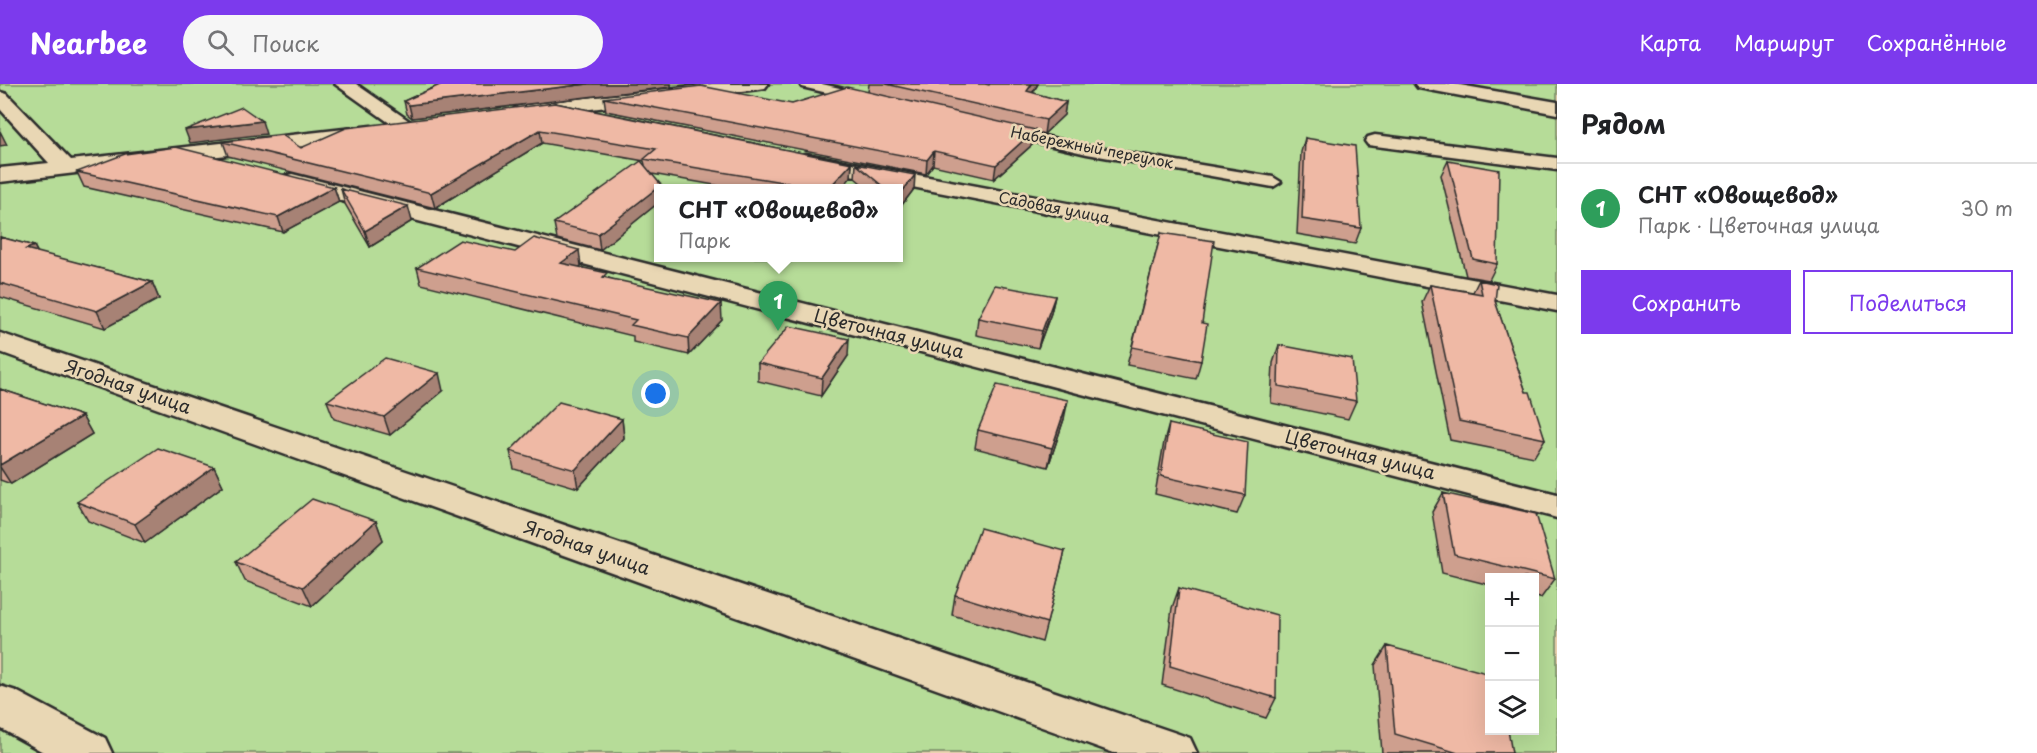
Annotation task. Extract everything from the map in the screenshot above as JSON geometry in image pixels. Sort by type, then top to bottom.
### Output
[{"type":"street","points":[[344,84],[408,127]]},
{"type":"street","points":[[508,113],[720,86],[759,84]]},
{"type":"street","points":[[1424,84],[1557,108]]},
{"type":"street","points":[[0,98],[66,168]]},
{"type":"street","points":[[552,107],[620,122]]},
{"type":"street","points":[[0,175],[430,124]]},
{"type":"street","points":[[1375,141],[1557,164]]},
{"type":"street","name":"Цветочная улица","points":[[186,153],[1557,506]]},
{"type":"street","name":"Садовая улица","points":[[779,155],[1557,303]]},
{"type":"street","name":"Ягодная улица","points":[[0,342],[1173,753]]},
{"type":"street","points":[[0,705],[88,753]]},
{"type":"lane","points":[[806,84],[885,102]]},
{"type":"lane","name":"Набережный переулок","points":[[997,129],[1088,150],[1273,182]]},
{"type":"green space","points":[[0,84],[1557,84],[1557,753],[0,753]]},
{"type":"building","points":[[442,84],[588,84],[409,105],[404,101]]},
{"type":"building","points":[[886,84],[1032,84],[1027,91],[1066,102],[1046,120]]},
{"type":"building","points":[[701,86],[792,104],[847,87],[1035,130],[996,165],[934,151],[927,160],[604,98]]},
{"type":"building","points":[[555,103],[852,163],[833,184],[794,184],[644,159],[656,149],[540,130],[431,193],[223,142],[282,135],[301,148],[346,128]]},
{"type":"building","points":[[242,107],[262,121],[185,130]]},
{"type":"building","points":[[1305,138],[1355,146],[1361,228],[1302,219]]},
{"type":"building","points":[[176,147],[334,187],[278,217],[77,172],[125,154]]},
{"type":"building","points":[[641,161],[660,184],[654,184],[654,190],[598,234],[554,223]]},
{"type":"building","points":[[1448,161],[1499,170],[1497,264],[1473,259]]},
{"type":"building","points":[[856,164],[915,175],[903,191],[903,184],[880,184]]},
{"type":"building","points":[[341,189],[408,206],[365,231]]},
{"type":"building","points":[[1161,233],[1214,241],[1202,323],[1207,324],[1201,361],[1132,347]]},
{"type":"building","points":[[0,237],[34,246],[26,249],[152,282],[97,311],[0,283]]},
{"type":"building","points":[[534,238],[579,250],[561,263],[607,273],[603,277],[721,303],[688,338],[631,325],[636,320],[417,268],[460,240],[515,252]]},
{"type":"building","points":[[1479,280],[1497,284],[1495,301],[1526,392],[1530,392],[1545,439],[1459,421],[1430,285],[1482,294]]},
{"type":"building","points":[[995,285],[1055,296],[1042,331],[978,318]]},
{"type":"building","points":[[789,326],[849,339],[822,378],[758,363]]},
{"type":"building","points":[[1279,345],[1352,359],[1356,401],[1278,386]]},
{"type":"building","points":[[385,358],[439,373],[384,417],[327,401]]},
{"type":"building","points":[[997,385],[1068,400],[1052,448],[978,430]]},
{"type":"building","points":[[0,389],[82,416],[0,465]]},
{"type":"building","points":[[559,402],[622,419],[575,470],[510,451]]},
{"type":"building","points":[[1169,424],[1248,442],[1245,495],[1161,476]]},
{"type":"building","points":[[158,448],[214,467],[135,524],[77,502]]},
{"type":"building","points":[[1443,493],[1536,514],[1555,579],[1539,575],[1539,573],[1454,554]]},
{"type":"building","points":[[312,499],[376,521],[303,587],[236,562]]},
{"type":"building","points":[[980,528],[1065,551],[1047,623],[955,595]]},
{"type":"building","points":[[1179,588],[1277,615],[1276,698],[1170,666]]},
{"type":"building","points":[[1387,646],[1485,673],[1485,735],[1509,735],[1512,753],[1458,753],[1395,734]]},
{"type":"place","name":"СНТ «Овощевод»","points":[[778,331]]}]
